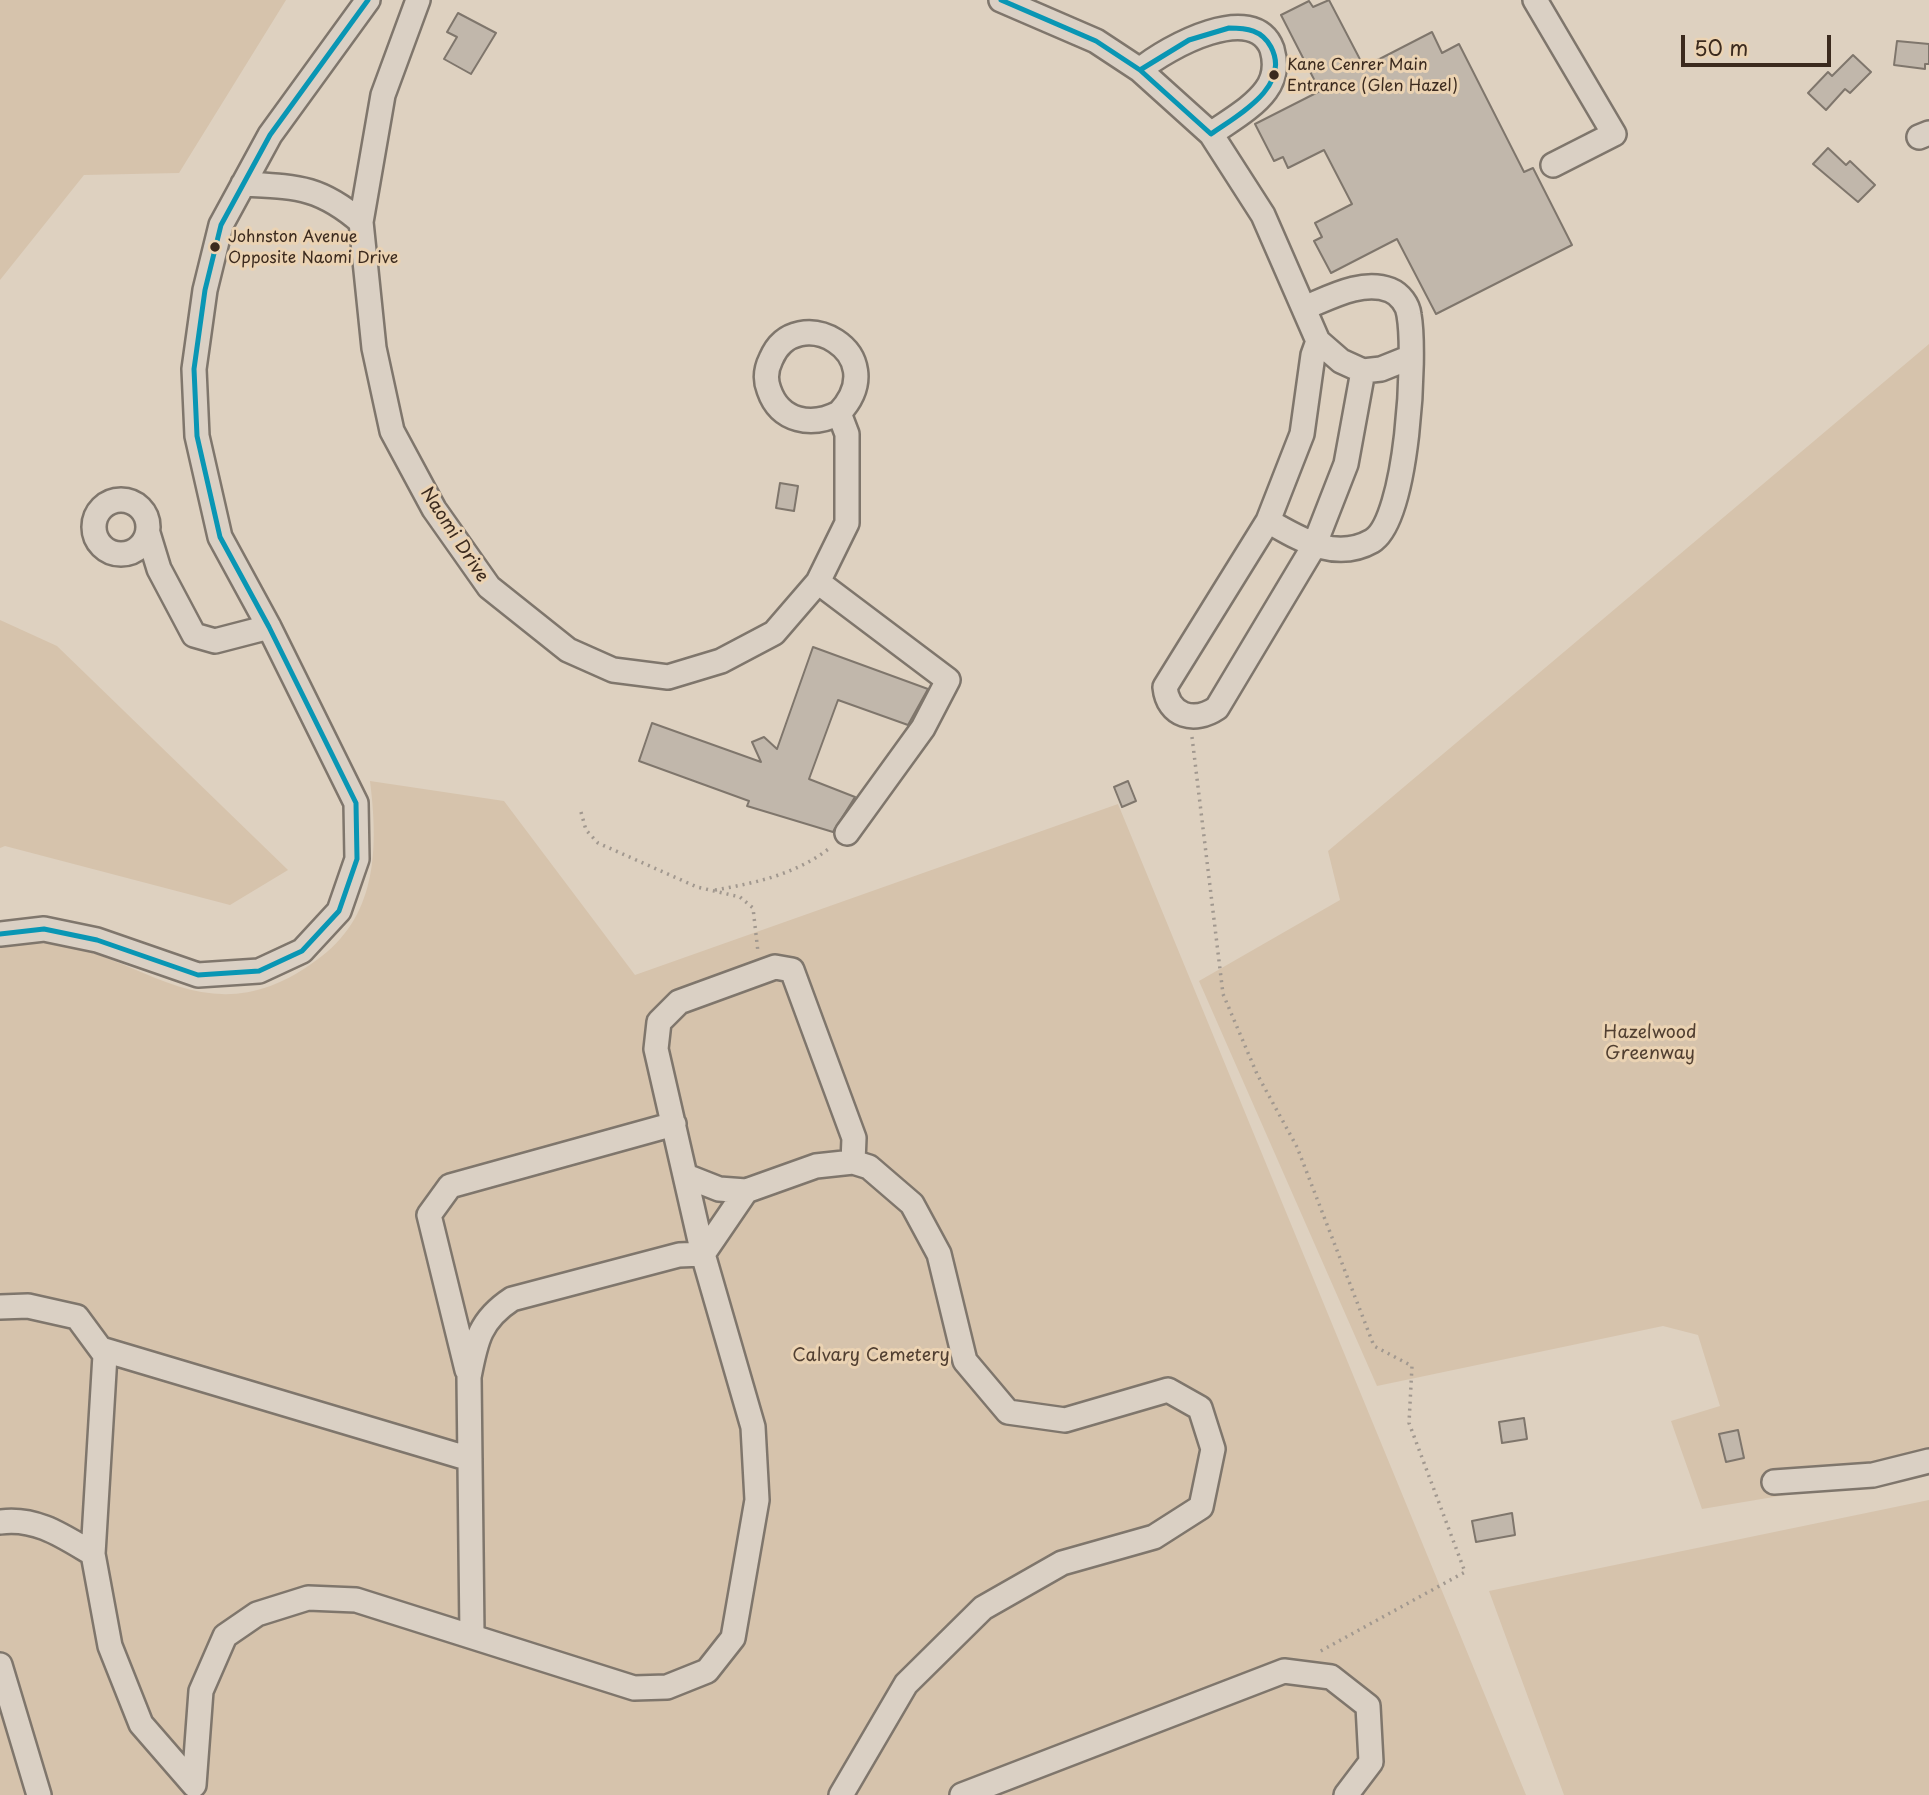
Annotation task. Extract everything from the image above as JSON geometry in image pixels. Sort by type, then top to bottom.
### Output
[{"type":"street","points":[[0,934],[44,929],[97,940],[198,975],[259,971],[302,951],[339,911],[357,859],[356,803],[269,627],[220,537],[197,436],[194,369],[205,290],[221,225],[270,135],[368,0]]},
{"type":"street","name":"Naomi Drive","points":[[418,0],[383,95],[361,222],[374,348],[392,431],[457,544],[489,587],[530,623],[568,650],[613,670],[668,677],[720,662],[774,633],[818,582],[847,523],[847,434],[839,413]]},
{"type":"street","points":[[1001,0],[1096,41],[1140,70],[1211,134],[1263,215],[1318,341],[1341,361],[1363,371],[1381,369],[1411,357]]},
{"type":"street","points":[[1535,0],[1614,134],[1552,165]]},
{"type":"street","points":[[1140,70],[1163,51],[1213,24],[1239,22],[1261,31],[1271,45],[1275,60],[1273,75],[1257,100],[1211,134]]},
{"type":"street","points":[[243,184],[302,187],[337,201],[361,222]]},
{"type":"street","points":[[1268,521],[1314,546],[1336,550],[1371,541],[1382,532],[1390,516],[1408,435],[1411,357],[1409,313],[1403,300],[1391,290],[1367,287],[1347,290],[1304,308]]},
{"type":"street","points":[[1318,341],[1313,355],[1302,434],[1268,521],[1165,687],[1166,698],[1174,710],[1190,717],[1204,717],[1217,708],[1314,546],[1346,464],[1363,371]]},
{"type":"street","points":[[159,569],[130,553],[112,553],[97,541],[93,523],[101,508],[117,500],[134,503],[146,516],[148,533],[159,569],[194,635],[215,641],[269,627]]},
{"type":"street","points":[[130,553],[138,548],[148,533]]},
{"type":"street","points":[[818,582],[948,680],[923,729],[847,834]]},
{"type":"street","points":[[198,1790],[201,1690],[225,1636],[257,1614],[308,1598],[356,1600],[472,1634],[634,1688],[667,1687],[707,1671],[733,1638],[757,1500],[754,1427],[703,1254],[656,1049],[659,1022],[679,1002],[775,967],[792,970],[854,1138],[853,1163]]},
{"type":"street","points":[[469,1377],[429,1215],[450,1186],[674,1124]]},
{"type":"street","points":[[686,1176],[719,1189],[746,1191],[816,1166],[853,1163],[869,1167],[912,1204],[939,1254],[965,1361],[1008,1412],[1065,1420],[1168,1390],[1200,1408],[1213,1449],[1201,1507],[1154,1537],[1062,1563],[983,1608],[906,1684],[841,1795]]},
{"type":"street","points":[[703,1254],[746,1191]]},
{"type":"street","points":[[472,1634],[469,1377],[476,1342],[491,1313],[512,1299],[678,1255],[703,1254]]},
{"type":"street","points":[[0,1307],[28,1306],[77,1317],[106,1355],[93,1554],[110,1646],[141,1724],[198,1790]]},
{"type":"street","points":[[101,1349],[470,1459]]},
{"type":"street","points":[[1774,1482],[1873,1475],[1929,1461]]},
{"type":"street","points":[[0,1522],[15,1520],[52,1529],[93,1554]]},
{"type":"street","points":[[0,1665],[40,1795]]},
{"type":"street","points":[[962,1795],[1284,1671],[1331,1676],[1368,1706],[1371,1762],[1346,1795]]},
{"type":"path","points":[[1190,717],[1223,994],[1257,1074],[1297,1147],[1374,1346],[1412,1366],[1409,1423],[1465,1572],[1284,1671]]},
{"type":"path","points":[[581,812],[586,830],[598,843],[651,869],[697,887],[740,897],[754,908],[759,955],[775,967]]},
{"type":"path","points":[[713,890],[745,885],[792,871],[815,860],[847,834]]},
{"type":"green space","points":[[0,0],[286,0],[179,173],[84,175],[0,280]]},
{"type":"green space","name":"Hazelwood Greenway","points":[[1929,344],[1929,1471],[1702,1509],[1671,1421],[1720,1406],[1698,1335],[1663,1326],[1377,1386],[1199,981],[1340,900],[1328,851]]},
{"type":"green space","points":[[0,620],[57,646],[288,870],[230,905],[5,846],[0,848]]},
{"type":"green space","name":"Calvary Cemetery","points":[[370,781],[504,801],[635,975],[1118,804],[1526,1795],[0,1795],[0,948],[43,943],[83,950],[157,979],[194,990],[233,994],[275,984],[322,956],[340,939],[354,920],[364,899],[373,853]]},
{"type":"green space","points":[[1929,1500],[1929,1795],[1564,1795],[1489,1591]]},
{"type":"building","points":[[1329,0],[1364,67],[1432,32],[1442,53],[1459,44],[1524,172],[1533,168],[1572,245],[1436,314],[1397,239],[1331,273],[1314,241],[1322,237],[1315,223],[1352,204],[1324,150],[1288,168],[1283,157],[1274,161],[1255,124],[1320,91],[1281,15],[1309,1],[1313,7]]},
{"type":"building","points":[[458,13],[496,33],[471,74],[444,59],[457,37],[447,32]]},
{"type":"building","points":[[1897,41],[1929,44],[1929,64],[1925,64],[1925,69],[1894,65]]},
{"type":"building","points":[[1853,55],[1871,72],[1850,93],[1845,89],[1826,110],[1808,93],[1828,72],[1832,76]]},
{"type":"building","points":[[1828,148],[1846,165],[1850,161],[1875,185],[1858,202],[1813,164]]},
{"type":"building","points":[[780,483],[798,486],[794,511],[776,508]]},
{"type":"building","points":[[813,647],[928,689],[908,725],[838,700],[809,779],[855,797],[833,832],[747,806],[749,801],[639,761],[652,723],[761,762],[752,742],[764,737],[777,749]]},
{"type":"building","points":[[1128,781],[1136,801],[1122,807],[1114,787]]},
{"type":"building","points":[[1524,1418],[1527,1439],[1502,1443],[1499,1422]]},
{"type":"building","points":[[1738,1430],[1744,1458],[1726,1462],[1719,1434]]},
{"type":"building","points":[[1512,1513],[1515,1535],[1476,1542],[1472,1521]]},
{"type":"transit line","points":[[0,934],[44,929],[97,940],[198,975],[259,971],[302,951],[339,911],[357,859],[356,803],[269,627],[220,537],[197,436],[194,369],[205,290],[221,225],[270,135],[368,0]]},
{"type":"transit line","points":[[1001,0],[1096,41],[1140,70]]},
{"type":"transit line","points":[[1229,28],[1248,30],[1267,41],[1275,61],[1274,75],[1258,99],[1211,134],[1140,70],[1189,40],[1229,28]]},
{"type":"place","name":"Kane Cenrer Main Entrance (Glen Hazel)","points":[[1274,75]]},
{"type":"place","name":"Johnston Avenue Opposite Naomi Drive","points":[[215,247]]}]
